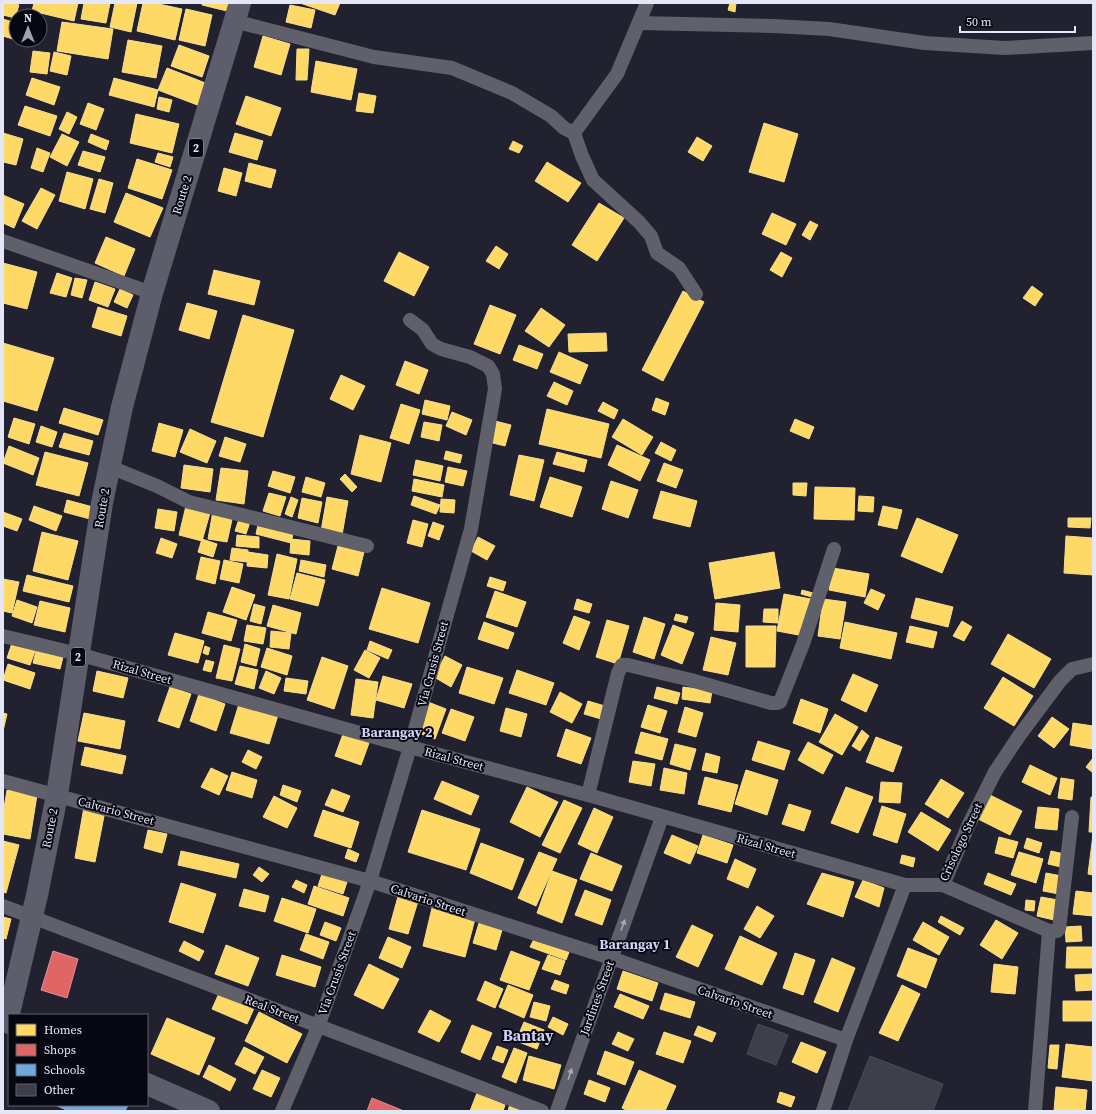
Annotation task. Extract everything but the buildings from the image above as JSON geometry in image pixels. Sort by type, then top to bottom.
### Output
[{"type":"highway","name":"Route 2","points":[[9,1014],[32,916],[57,795],[101,510],[122,407],[152,293],[237,12]]},
{"type":"highway","points":[[148,1084],[209,1111]]},
{"type":"street","points":[[574,133],[617,74],[647,3]]},
{"type":"street","points":[[237,12],[374,57],[452,68],[512,94],[551,116],[564,128],[574,133],[582,156],[593,180],[651,236],[657,253],[679,268],[696,294]]},
{"type":"street","points":[[639,23],[773,26],[829,29],[925,43],[1005,48],[1093,42]]},
{"type":"street","points":[[3,241],[152,293]]},
{"type":"street","name":"Via Crusis Street","points":[[282,1111],[318,1027],[370,881],[410,748],[470,529],[495,389],[493,374],[488,366],[470,357],[441,349],[432,344],[423,330],[410,320]]},
{"type":"street","points":[[110,466],[189,502],[367,546]]},
{"type":"street","points":[[588,795],[618,673],[622,665],[628,665],[691,680],[771,703],[780,702],[803,644],[834,549]]},
{"type":"street","name":"Rizal Street","points":[[3,636],[78,654],[410,748],[588,795],[905,885]]},
{"type":"street","name":"Crisologo Street","points":[[905,885],[943,885],[969,824],[995,772],[1018,736],[1060,681],[1072,670],[1093,664]]},
{"type":"street","name":"Calvario Street","points":[[3,781],[370,881],[611,958],[846,1040]]},
{"type":"street","name":"Jardines Street","points":[[557,1111],[662,817]]},
{"type":"street","points":[[943,885],[1052,931],[1059,928],[1072,817]]},
{"type":"street","points":[[823,1111],[846,1040],[905,885]]},
{"type":"street","name":"Real Street","points":[[3,906],[542,1111]]},
{"type":"street","points":[[1035,1111],[1052,931]]},
{"type":"district","name":"Barangay 2","points":[[397,732]]},
{"type":"district","name":"Barangay 1","points":[[635,944]]},
{"type":"district","name":"Bantay","points":[[528,1035]]}]
